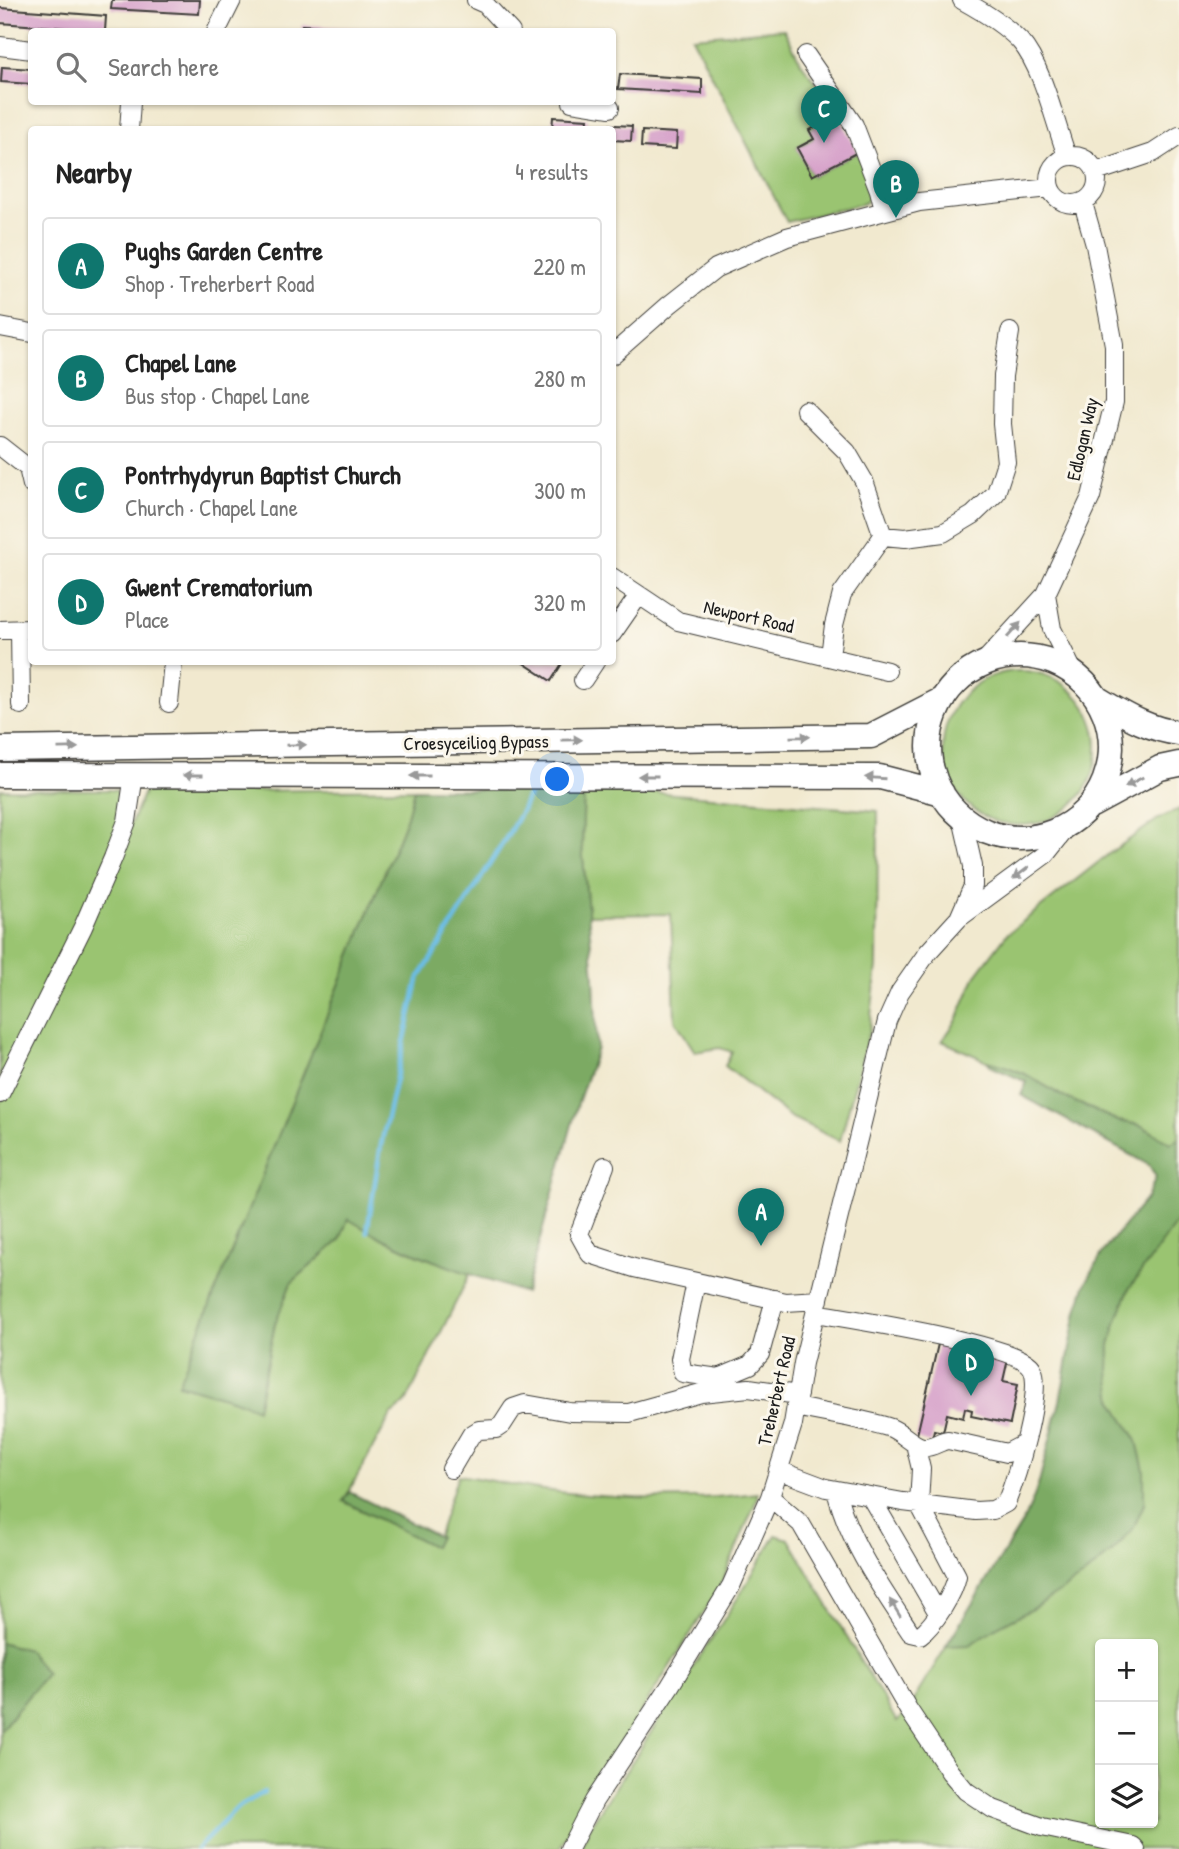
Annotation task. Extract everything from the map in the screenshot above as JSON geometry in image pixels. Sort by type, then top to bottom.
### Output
[{"type":"highway","points":[[1179,733],[1167,732],[1138,722],[1098,699],[1074,673],[1053,662],[1029,656],[1005,657],[981,665],[961,679],[943,699],[933,722],[929,746],[932,770],[942,793],[962,818],[986,832],[1014,839],[1042,836],[1069,825],[1091,805],[1160,768],[1179,764]]},
{"type":"highway","name":"Croesyceiliog Bypass","points":[[0,749],[872,736],[943,699]]},
{"type":"highway","points":[[1091,805],[1106,781],[1112,753],[1109,725],[1098,699]]},
{"type":"highway","name":"Croesyceiliog Bypass","points":[[0,775],[880,777],[942,793]]},
{"type":"street","points":[[218,28],[232,0]]},
{"type":"street","points":[[476,0],[485,4],[507,28]]},
{"type":"street","points":[[962,0],[997,22],[1020,42],[1037,69],[1068,156]]},
{"type":"street","points":[[0,46],[28,50]]},
{"type":"street","points":[[806,55],[854,125],[884,210]]},
{"type":"street","points":[[129,126],[131,105]]},
{"type":"street","points":[[591,105],[610,108]]},
{"type":"street","points":[[1096,172],[1153,153],[1179,136]]},
{"type":"street","points":[[1068,156],[1079,156],[1090,162],[1096,172],[1097,185],[1093,195],[1083,203],[1069,205],[1057,199],[1050,188],[1049,175],[1056,163],[1068,156]]},
{"type":"street","points":[[616,351],[716,268],[787,237],[919,202],[1050,188]]},
{"type":"street","name":"Edlogan Way","points":[[981,665],[1046,594],[1091,497],[1114,402],[1114,345],[1095,245],[1083,203]]},
{"type":"street","points":[[0,327],[28,332]]},
{"type":"street","points":[[883,536],[905,538],[943,533],[973,514],[996,493],[1006,462],[1002,412],[1003,376],[1010,332]]},
{"type":"street","points":[[805,410],[847,452],[864,481],[883,536]]},
{"type":"street","points":[[0,446],[28,468]]},
{"type":"street","points":[[830,656],[842,594],[883,536]]},
{"type":"street","name":"Newport Road","points":[[616,580],[678,621],[887,671]]},
{"type":"street","points":[[616,628],[639,594]]},
{"type":"street","points":[[1046,594],[1052,629],[1074,673]]},
{"type":"street","points":[[0,630],[26,629],[21,705]]},
{"type":"street","points":[[169,703],[173,665]]},
{"type":"street","points":[[583,680],[593,665]]},
{"type":"street","points":[[0,1094],[83,927],[113,858],[127,821],[134,775]]},
{"type":"street","name":"Treherbert Road","points":[[959,918],[973,886],[973,866],[962,818]]},
{"type":"street","name":"Treherbert Road","points":[[569,1849],[594,1801],[670,1686],[731,1586],[769,1497],[797,1401],[803,1363],[887,1021],[900,992],[928,952],[959,918],[1046,854],[1069,825]]},
{"type":"street","points":[[605,1166],[579,1234],[590,1254],[634,1268],[817,1307],[1010,1353],[1028,1362],[1034,1371],[1036,1388],[1024,1444],[1006,1503],[993,1510],[976,1511],[919,1504],[836,1490],[778,1469]]},
{"type":"street","points":[[696,1282],[680,1359],[683,1373],[719,1377],[750,1365],[760,1354],[775,1299]]},
{"type":"street","points":[[451,1469],[471,1434],[479,1430],[496,1429],[502,1425],[513,1408],[525,1404],[569,1412],[629,1413],[701,1393],[749,1388],[888,1427],[904,1433],[915,1444],[926,1447],[948,1440],[1007,1453],[1024,1444]]},
{"type":"street","points":[[836,1490],[841,1512],[870,1567],[911,1633],[920,1635],[930,1627],[955,1586],[957,1576],[919,1504],[921,1469],[915,1444]]},
{"type":"street","points":[[870,1496],[938,1613]]},
{"type":"street","points":[[769,1497],[801,1524],[908,1709],[966,1791],[993,1809],[1042,1827],[1133,1846],[1136,1849]]},
{"type":"green space","points":[[784,29],[800,61],[833,106],[816,116],[820,125],[810,130],[814,139],[797,147],[812,176],[858,152],[872,191],[865,203],[787,222],[692,37]]},
{"type":"green space","points":[[1020,671],[1049,677],[1074,694],[1091,719],[1097,748],[1091,777],[1074,802],[1049,819],[1020,825],[991,819],[966,802],[949,777],[943,748],[949,719],[966,694],[991,677]]},
{"type":"green space","points":[[0,789],[116,790],[124,805],[107,862],[0,1078]]},
{"type":"green space","points":[[414,789],[407,817],[179,1384],[257,1408],[275,1324],[291,1283],[340,1240],[348,1218],[422,1257],[470,1274],[406,1402],[391,1415],[344,1500],[434,1547],[458,1475],[546,1490],[609,1497],[683,1498],[758,1493],[755,1504],[720,1587],[601,1775],[559,1849],[0,1849],[0,1731],[46,1674],[28,1650],[0,1642],[0,1103],[74,957],[144,792]]},
{"type":"green space","points":[[414,789],[584,790],[582,845],[594,977],[597,1048],[578,1103],[525,1293],[412,1252],[348,1219],[340,1240],[291,1283],[275,1324],[257,1409],[178,1384],[407,817]]},
{"type":"green space","points":[[584,790],[639,791],[878,811],[877,967],[869,1032],[840,1141],[790,1117],[725,1066],[732,1052],[720,1048],[695,1052],[675,1020],[671,914],[588,915],[582,845]]},
{"type":"green space","points":[[1179,809],[1179,1138],[1171,1143],[1140,1125],[1118,1121],[1064,1097],[1025,1074],[942,1041],[957,1020],[976,975],[1007,934],[1110,853],[1158,819]]},
{"type":"green space","points":[[987,1061],[1025,1074],[1064,1097],[1118,1121],[1140,1125],[1171,1143],[1179,1138],[1179,1219],[1129,1289],[1110,1345],[1109,1371],[1113,1401],[1137,1441],[1144,1470],[1144,1504],[1133,1529],[1084,1576],[1036,1607],[969,1645],[946,1646],[1026,1517],[1038,1486],[1060,1401],[1077,1311],[1086,1283],[1104,1250],[1147,1198],[1156,1177],[1149,1165],[1021,1095],[1027,1082],[992,1067]]},
{"type":"green space","points":[[1179,1199],[1179,1849],[580,1849],[589,1828],[776,1535],[789,1539],[897,1722],[908,1709],[1037,1499],[1115,1294]]},
{"type":"green space","points":[[349,1492],[439,1537],[434,1547],[343,1501]]},
{"type":"green space","points":[[0,1642],[28,1650],[46,1674],[0,1731]]},
{"type":"building","points":[[112,0],[200,0],[199,14],[111,9]]},
{"type":"building","points":[[0,8],[106,16],[105,28],[0,23]]},
{"type":"building","points":[[302,25],[358,28],[302,28]]},
{"type":"building","points":[[2,67],[28,69],[28,84],[1,82]]},
{"type":"building","points":[[620,74],[702,79],[702,94],[618,89]]},
{"type":"building","points":[[833,106],[858,152],[812,176],[797,148],[814,139],[809,130],[820,125],[816,116]]},
{"type":"building","points":[[553,117],[588,119],[587,126],[552,126]]},
{"type":"building","points":[[597,124],[632,126],[631,141],[616,140],[616,126]]},
{"type":"building","points":[[642,131],[677,133],[676,149],[641,147]]},
{"type":"building","points":[[527,665],[561,665],[551,681]]},
{"type":"building","points":[[938,1344],[1008,1359],[1003,1381],[1018,1384],[1010,1424],[971,1416],[972,1410],[965,1408],[963,1418],[947,1414],[943,1432],[934,1430],[931,1443],[916,1439]]},
{"type":"waterway","points":[[367,1232],[381,1145],[418,980],[506,838],[531,789]]},
{"type":"waterway","points":[[197,1849],[238,1807],[264,1792]]},
{"type":"place","name":"Pontrhydyrun Baptist Church","points":[[824,143]]},
{"type":"place","name":"Chapel Lane","points":[[896,218]]},
{"type":"place","name":"Pughs Garden Centre","points":[[761,1246]]},
{"type":"place","name":"Gwent Crematorium","points":[[971,1396]]}]
